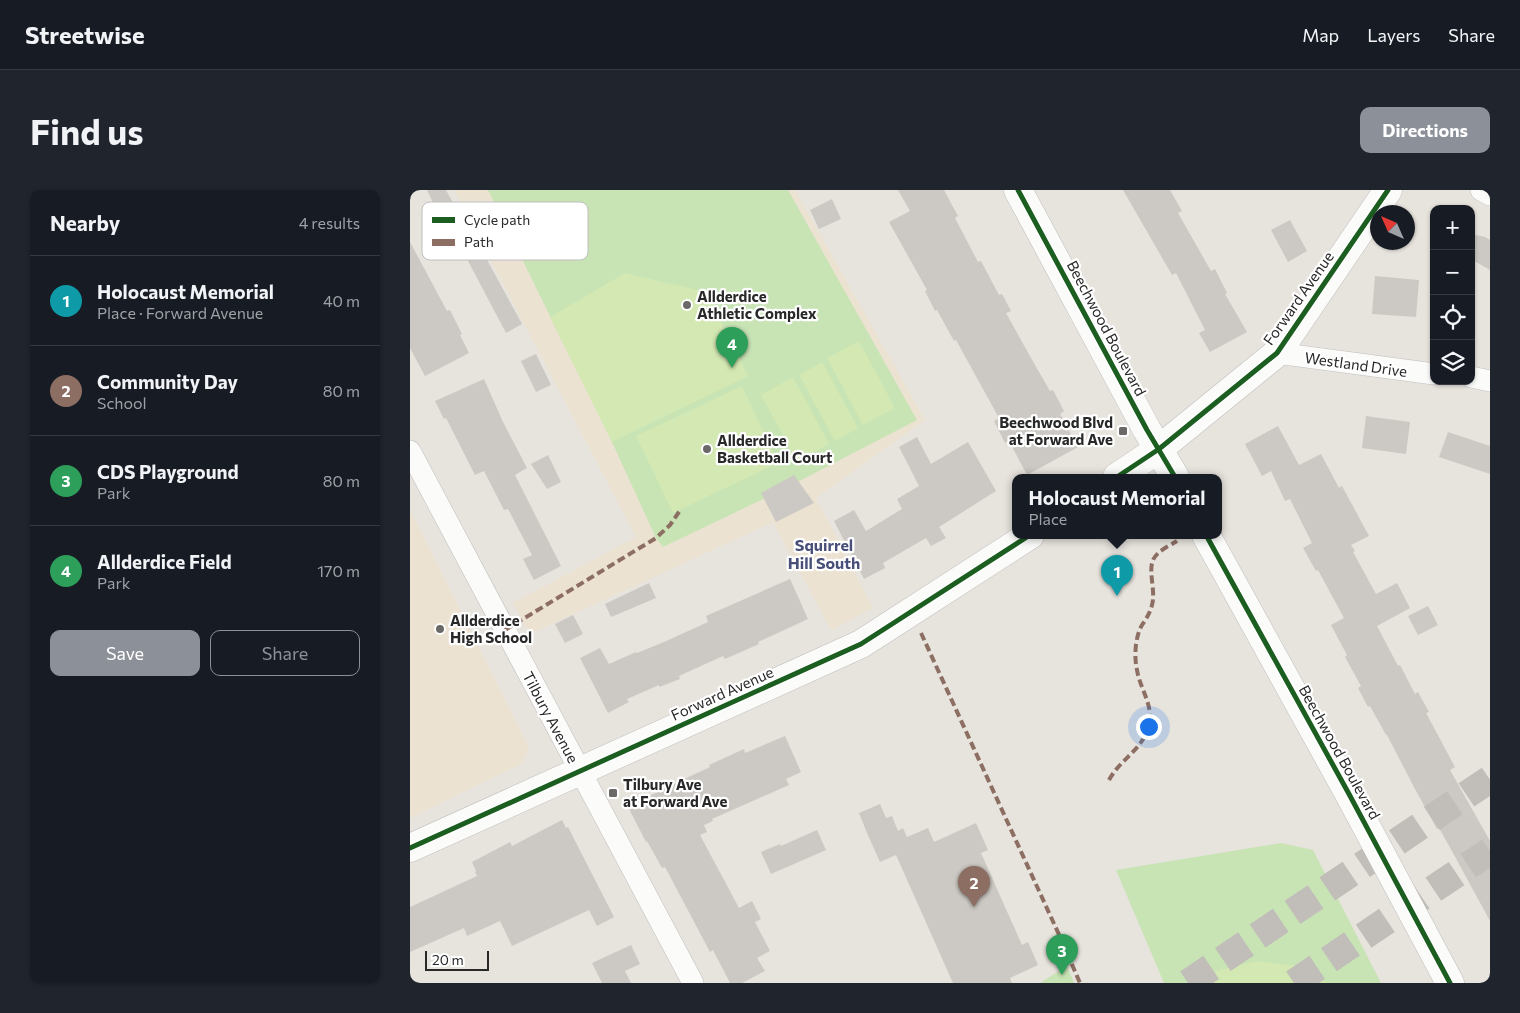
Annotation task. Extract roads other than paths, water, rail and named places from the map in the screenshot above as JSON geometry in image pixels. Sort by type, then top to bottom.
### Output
[{"type":"main road","name":"Beechwood Boulevard","points":[[1018,190],[1172,474]]},
{"type":"main road","name":"Forward Avenue","points":[[1122,474],[1159,449],[1278,353],[1388,190]]},
{"type":"main road","name":"Forward Avenue","points":[[410,848],[862,644],[1024,539]]},
{"type":"main road","name":"Beechwood Boulevard","points":[[1208,539],[1349,794],[1450,983]]},
{"type":"street","points":[[1481,190],[1490,195]]},
{"type":"street","name":"Westland Drive","points":[[1278,353],[1430,373]]},
{"type":"street","points":[[1475,378],[1490,381]]},
{"type":"street","name":"Tilbury Avenue","points":[[410,451],[693,983]]},
{"type":"tunnel","points":[[1188,983],[1490,779]]},
{"type":"tunnel","points":[[1294,983],[1490,851]]},
{"type":"place","name":"Allderdice Athletic Complex","points":[[687,305]]},
{"type":"place","name":"Allderdice Field","points":[[732,368]]},
{"type":"place","name":"Beechwood Blvd at Forward Ave","points":[[1123,431]]},
{"type":"place","name":"Allderdice Basketball Court","points":[[707,449]]},
{"type":"place","name":"Holocaust Memorial","points":[[1117,596]]},
{"type":"place","name":"Allderdice High School","points":[[440,629]]},
{"type":"place","name":"Tilbury Ave at Forward Ave","points":[[613,793]]},
{"type":"place","name":"Community Day","points":[[974,907]]},
{"type":"place","name":"CDS Playground","points":[[1062,975]]},
{"type":"district","name":"Squirrel Hill South","points":[[824,553]]}]
